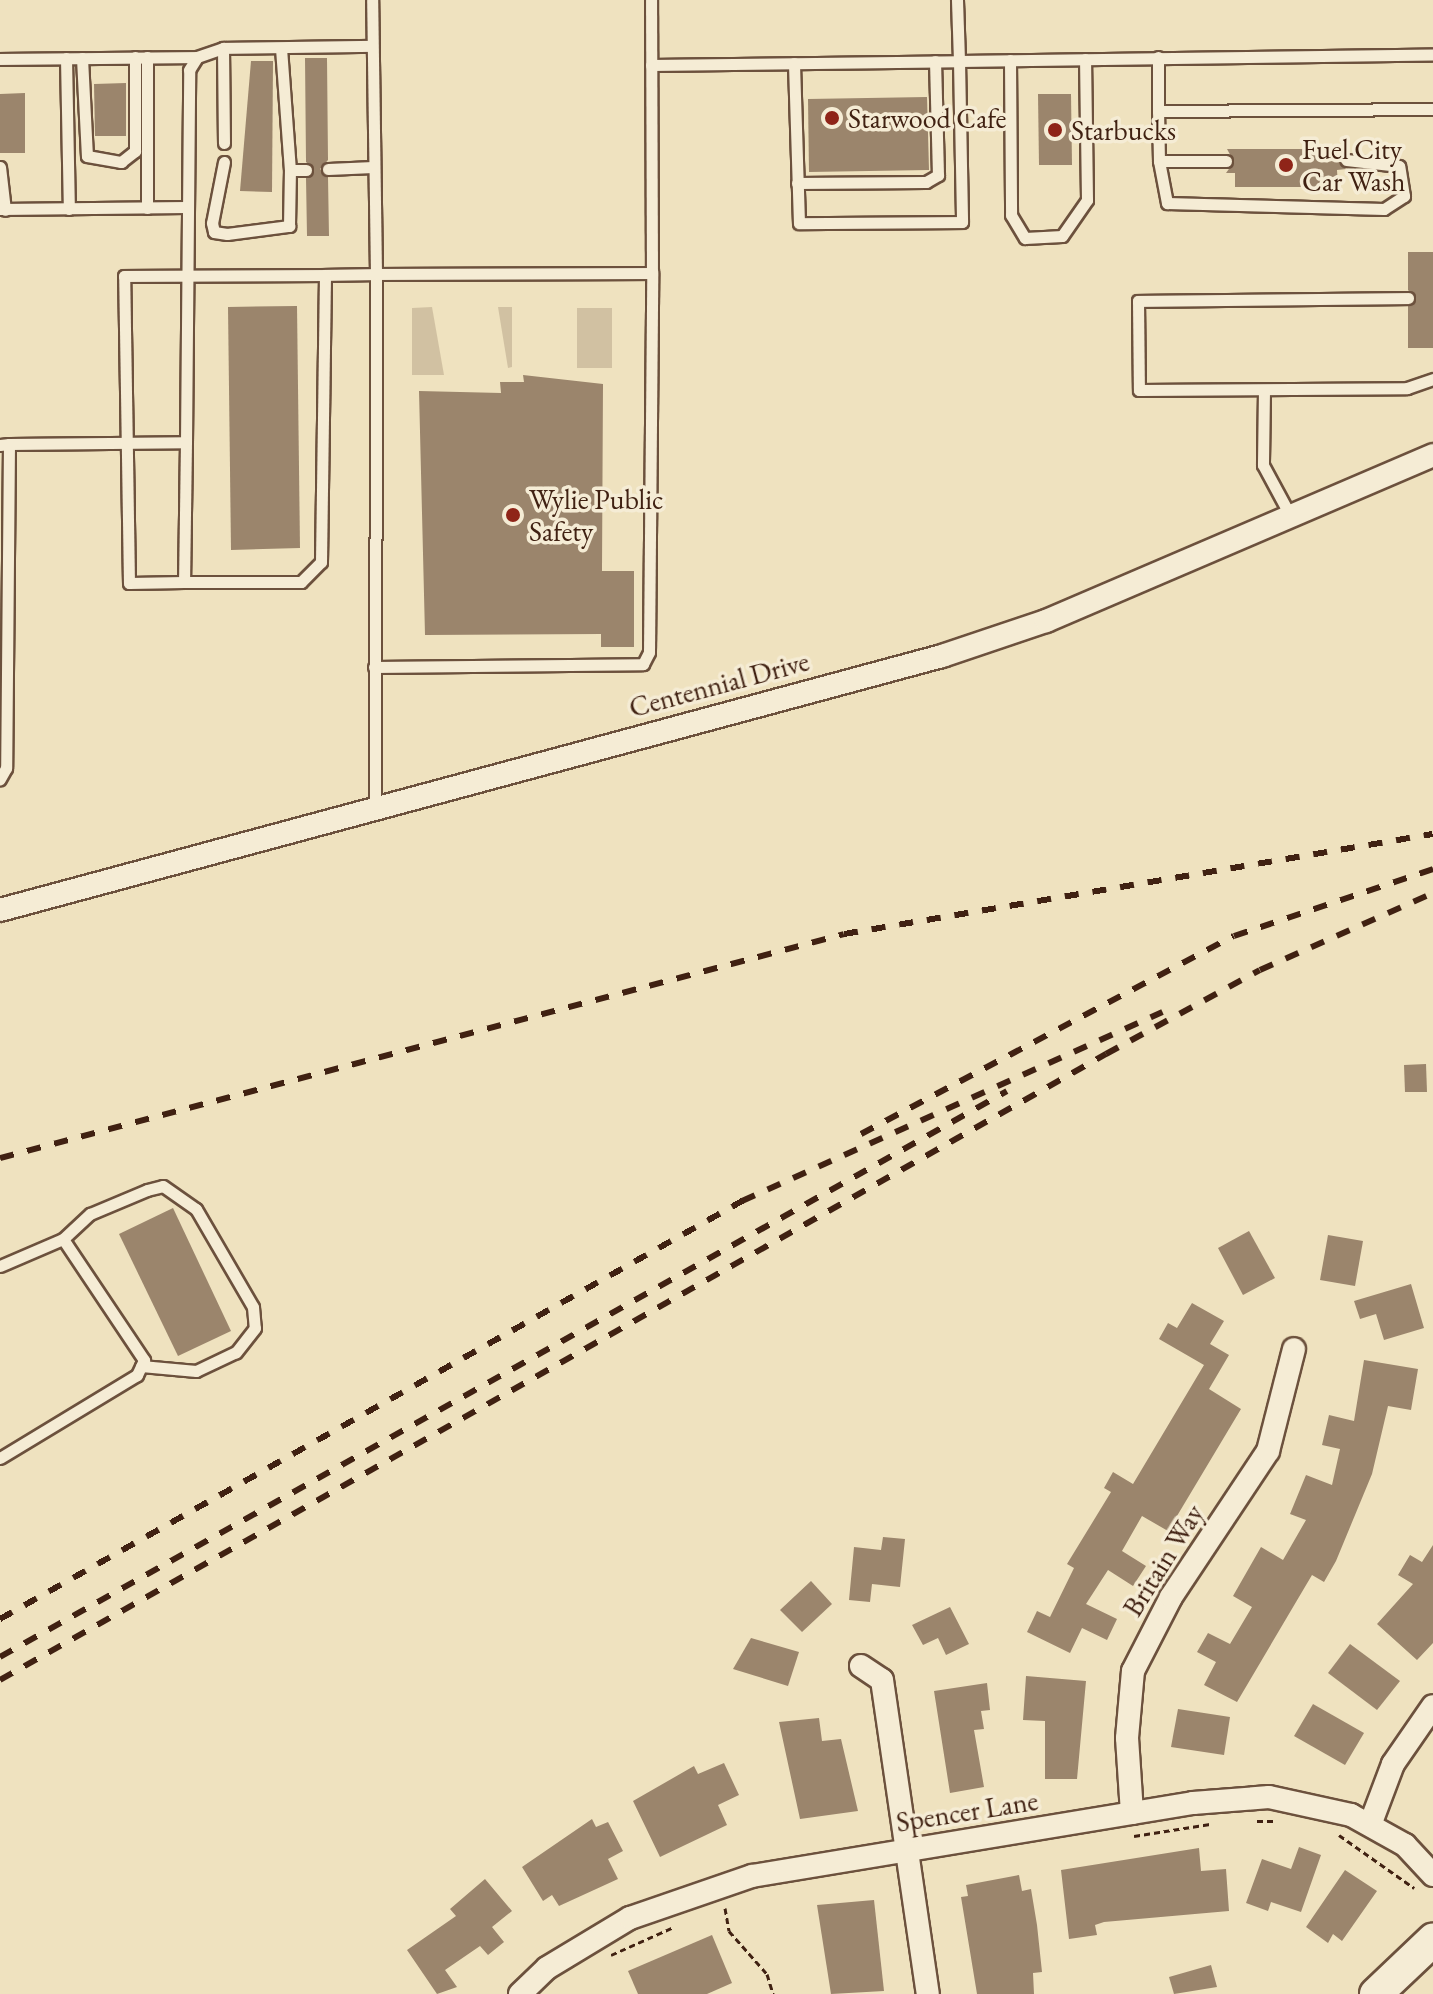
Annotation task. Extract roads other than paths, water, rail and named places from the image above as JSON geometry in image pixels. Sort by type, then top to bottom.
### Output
[{"type":"street","name":"Centennial Drive","points":[[0,910],[942,656],[1291,517],[1433,455]]},
{"type":"street","name":"Britain Way","points":[[1132,1813],[1127,1738],[1133,1671],[1171,1597],[1268,1451],[1294,1349]]},
{"type":"street","points":[[861,1666],[882,1680],[928,1994]]},
{"type":"street","points":[[1370,1825],[1393,1764],[1433,1706]]},
{"type":"street","name":"Spencer Lane","points":[[520,1994],[547,1968],[630,1918],[752,1876],[1132,1813],[1269,1797],[1370,1825],[1405,1845],[1433,1875]]},
{"type":"street","points":[[1376,1994],[1433,1940]]},
{"type":"lane","points":[[372,0],[376,274],[375,808]]},
{"type":"lane","points":[[374,667],[643,664],[649,652],[651,0]]},
{"type":"lane","points":[[794,63],[799,223],[962,222],[957,0]]},
{"type":"lane","points":[[0,59],[197,57],[223,48],[372,46]]},
{"type":"lane","points":[[223,48],[224,143]]},
{"type":"lane","points":[[224,162],[212,223],[214,232],[227,234],[289,226],[290,170],[281,48]]},
{"type":"lane","points":[[651,65],[1433,54]]},
{"type":"lane","points":[[82,58],[87,156],[121,162],[135,151],[141,57]]},
{"type":"lane","points":[[141,57],[147,208]]},
{"type":"lane","points":[[184,582],[189,70],[197,57]]},
{"type":"lane","points":[[1158,57],[1159,161],[1167,203],[1182,208],[1384,209],[1404,196],[1399,166],[1346,160]]},
{"type":"lane","points":[[66,58],[69,209]]},
{"type":"lane","points":[[1010,60],[1011,215],[1025,238],[1062,236],[1087,200],[1085,59]]},
{"type":"lane","points":[[797,183],[926,182],[938,175],[935,61]]},
{"type":"lane","points":[[1158,111],[1433,109]]},
{"type":"lane","points":[[1159,161],[1226,161]]},
{"type":"lane","points":[[0,167],[2,210],[186,207]]},
{"type":"lane","points":[[328,169],[373,167]]},
{"type":"lane","points":[[290,170],[306,170]]},
{"type":"lane","points":[[325,275],[321,562],[301,582],[129,583],[124,276],[652,273]]},
{"type":"lane","points":[[1408,298],[1138,301],[1139,390],[1407,388],[1433,379]]},
{"type":"lane","points":[[1264,390],[1263,465],[1291,517]]},
{"type":"lane","points":[[0,779],[6,768],[5,444],[186,442]]},
{"type":"lane","points":[[0,1266],[63,1239],[90,1214],[163,1186],[196,1209],[253,1307],[255,1328],[236,1352],[196,1371],[141,1366],[0,1458]]},
{"type":"lane","points":[[63,1239],[144,1353],[141,1366]]},
{"type":"railway","points":[[0,1158],[844,934],[1433,834]]},
{"type":"railway","points":[[861,1134],[1234,936],[1433,869]]},
{"type":"railway","points":[[0,1680],[1106,1054],[1260,970],[1433,893]]},
{"type":"railway","points":[[0,1619],[742,1201],[1162,1012]]},
{"type":"railway","points":[[0,1657],[1007,1091]]},
{"type":"place","name":"Starwood Cafe","points":[[832,118]]},
{"type":"place","name":"Starbucks","points":[[1055,130]]},
{"type":"place","name":"Fuel City Car Wash","points":[[1286,165]]},
{"type":"place","name":"Wylie Public Safety","points":[[513,515]]}]
